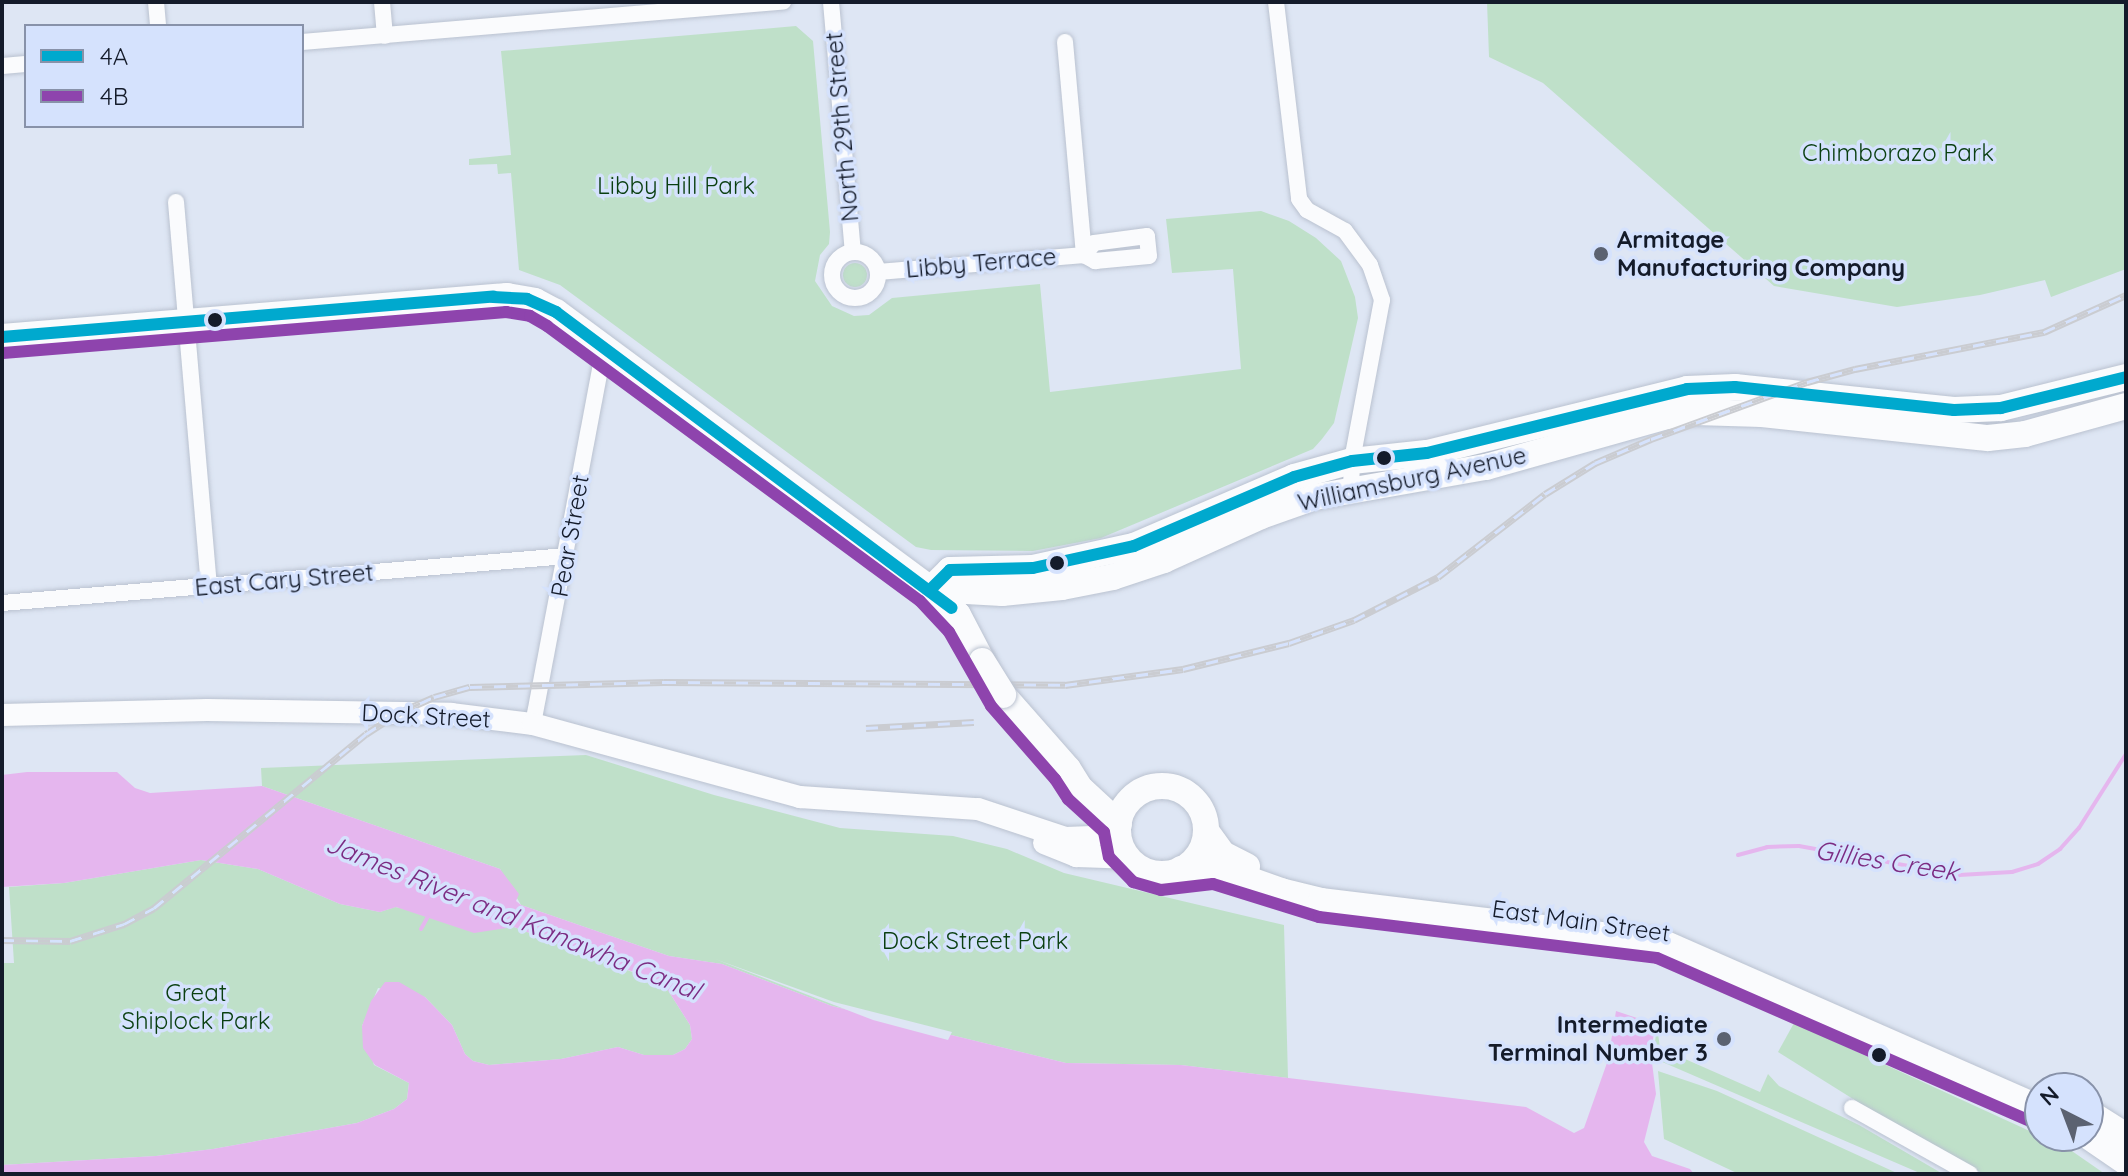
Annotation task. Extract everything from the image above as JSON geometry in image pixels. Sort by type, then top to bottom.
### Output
[{"type":"main road","points":[[2,337],[187,325],[507,296],[547,307],[931,589],[958,615],[1003,695],[1068,769],[1080,788],[1119,825]]},
{"type":"main road","name":"Williamsburg Avenue","points":[[931,589],[950,570],[1033,568],[1134,546],[1264,488],[1352,461],[1427,453],[1687,389],[1735,387],[1954,410],[2016,405],[2126,377]]},
{"type":"main road","name":"Williamsburg Avenue","points":[[931,589],[1002,593],[1113,577],[1164,560],[1272,511],[1351,488],[1486,467],[1668,416],[1695,412],[1762,414],[1988,438],[2025,434],[2126,406]]},
{"type":"main road","name":"Dock Street","points":[[2,715],[207,710],[351,712],[451,714],[533,724],[785,793],[991,823],[1066,853],[1133,862]]},
{"type":"main road","points":[[1068,769],[1107,789],[1142,791],[1159,786],[1182,791],[1199,806],[1206,831],[1201,849],[1181,869],[1161,874],[1133,862],[1123,849],[1119,825],[1124,808],[1142,791]]},
{"type":"main road","name":"Dock Street","points":[[840,801],[886,800],[978,809],[1074,839],[1119,825]]},
{"type":"main road","name":"East Main Street","points":[[1206,831],[1219,850],[1233,860],[1319,888],[1627,923],[1668,931],[2024,1083]]},
{"type":"main road","name":"East Main Street","points":[[1181,869],[1219,869],[1281,891],[1321,901],[1661,942],[2024,1101]]},
{"type":"main road","points":[[2104,1122],[2126,1136]]},
{"type":"main road","points":[[2104,1147],[2126,1162]]},
{"type":"street","points":[[156,2],[158,24]]},
{"type":"street","points":[[382,2],[385,36]]},
{"type":"street","points":[[304,42],[385,36],[607,9],[783,2]]},
{"type":"street","name":"North 29th Street","points":[[831,2],[853,251]]},
{"type":"street","points":[[1276,2],[1299,199],[1307,210],[1345,231],[1370,265],[1382,300],[1352,461],[1351,488]]},
{"type":"street","name":"Libby Terrace","points":[[878,272],[1084,255],[1065,42]]},
{"type":"street","points":[[2,66],[24,64]]},
{"type":"street","points":[[176,202],[209,586]]},
{"type":"street","points":[[853,251],[872,259],[878,272],[875,287],[862,297],[840,293],[831,280],[834,264],[845,253],[853,251]]},
{"type":"street","name":"Pear Street","points":[[533,724],[604,347]]},
{"type":"street","name":"East Cary Street","points":[[2,603],[567,556]]},
{"type":"street","points":[[1852,1108],[1970,1174]]},
{"type":"green space","name":"Chimborazo Park","points":[[1487,2],[2126,2],[2126,269],[2051,297],[2045,280],[1980,295],[1897,307],[1774,286],[1543,83],[1489,57]]},
{"type":"green space","name":"Libby Hill Park","points":[[796,26],[813,41],[830,232],[829,244],[820,255],[815,281],[832,306],[854,316],[869,315],[892,298],[1040,284],[1050,392],[1241,369],[1233,269],[1172,273],[1166,219],[1261,211],[1289,221],[1316,238],[1341,261],[1355,297],[1358,318],[1334,423],[1322,439],[1313,449],[1101,538],[1033,551],[931,550],[916,547],[560,285],[519,270],[511,173],[498,174],[497,164],[469,165],[469,159],[511,155],[501,51]]},
{"type":"green space","points":[[855,263],[864,266],[867,275],[864,284],[855,287],[846,284],[843,275],[846,266]]},
{"type":"green space","name":"Dock Street Park","points":[[586,755],[714,795],[840,828],[953,836],[1007,849],[1064,873],[1284,925],[1288,1078],[1181,1065],[1066,1063],[832,1006],[722,964],[669,956],[521,905],[500,869],[262,786],[261,768]]},
{"type":"green space","name":"Great Shiplock Park","points":[[201,860],[258,869],[340,904],[380,912],[395,907],[514,927],[664,984],[690,1025],[692,1039],[685,1049],[673,1055],[644,1055],[618,1047],[561,1059],[489,1065],[473,1061],[465,1054],[452,1025],[425,997],[378,988],[362,1026],[374,1065],[409,1083],[407,1099],[394,1109],[357,1123],[213,1149],[156,1156],[2,1165],[2,963],[14,963],[9,887],[64,883]]},
{"type":"green space","points":[[1794,1023],[2024,1128],[2024,1152],[2073,1152],[2105,1174],[1984,1174],[1909,1134],[1778,1052]]},
{"type":"green space","points":[[1657,1026],[1660,1048],[1760,1092],[1768,1074],[1779,1086],[1859,1125],[1943,1174],[1922,1174],[1653,1058]]},
{"type":"green space","points":[[1658,1071],[1717,1091],[1899,1174],[1739,1174],[1664,1139]]},
{"type":"water","name":"James River and Kanawha Canal","points":[[117,772],[135,788],[150,793],[262,786],[500,869],[519,894],[516,901],[521,905],[669,956],[722,964],[832,1006],[1066,1063],[1181,1065],[1526,1107],[1574,1133],[1584,1128],[1608,1060],[1616,1011],[1655,1024],[1651,1055],[1656,1094],[1644,1142],[1652,1156],[1690,1169],[1694,1174],[2,1174],[2,1165],[156,1156],[213,1149],[357,1123],[394,1109],[407,1099],[409,1083],[375,1065],[363,1048],[362,1026],[371,1001],[385,982],[399,982],[425,997],[452,1025],[465,1054],[473,1061],[489,1065],[561,1059],[618,1047],[644,1055],[673,1055],[685,1049],[692,1039],[690,1025],[664,984],[655,980],[514,927],[474,933],[396,907],[380,912],[340,904],[258,869],[201,860],[64,883],[2,887],[2,775]]},
{"type":"pier","points":[[715,959],[834,1002],[952,1032],[948,1040],[873,1020]]},
{"type":"waterway","name":"Gillies Creek","points":[[1738,855],[1767,847],[1799,846],[1959,875],[2012,872],[2038,864],[2060,849],[2079,828],[2126,754]]},
{"type":"waterway","points":[[421,929],[427,918]]},
{"type":"railway","points":[[2,940],[70,941],[124,924],[154,908],[366,734],[398,713],[434,697],[470,687],[664,682],[1065,685],[1183,669],[1289,643],[1354,620],[1438,577],[1545,494],[1595,463],[1651,439],[1807,382],[1855,369],[2044,332],[2126,295]]},
{"type":"railway","points":[[866,728],[974,722]]},
{"type":"transit line","name":"4A","points":[[2,337],[493,297],[527,299],[556,312],[952,608]]},
{"type":"transit line","name":"4B","points":[[3,353],[506,312],[530,316],[920,601],[949,632],[991,706],[1055,779],[1068,799],[1104,832],[1109,857],[1133,882],[1161,890],[1213,884],[1319,917],[1657,958],[2024,1119]]},
{"type":"transit line","name":"4A","points":[[931,589],[950,570],[1033,568],[1134,546],[1294,477],[1352,461],[1427,453],[1687,389],[1735,387],[1954,410],[2001,408],[2126,377]]},
{"type":"place","name":"Armitage Manufacturing Company","points":[[1601,254]]},
{"type":"place","name":"Intermediate Terminal Number 3","points":[[1724,1039]]}]
